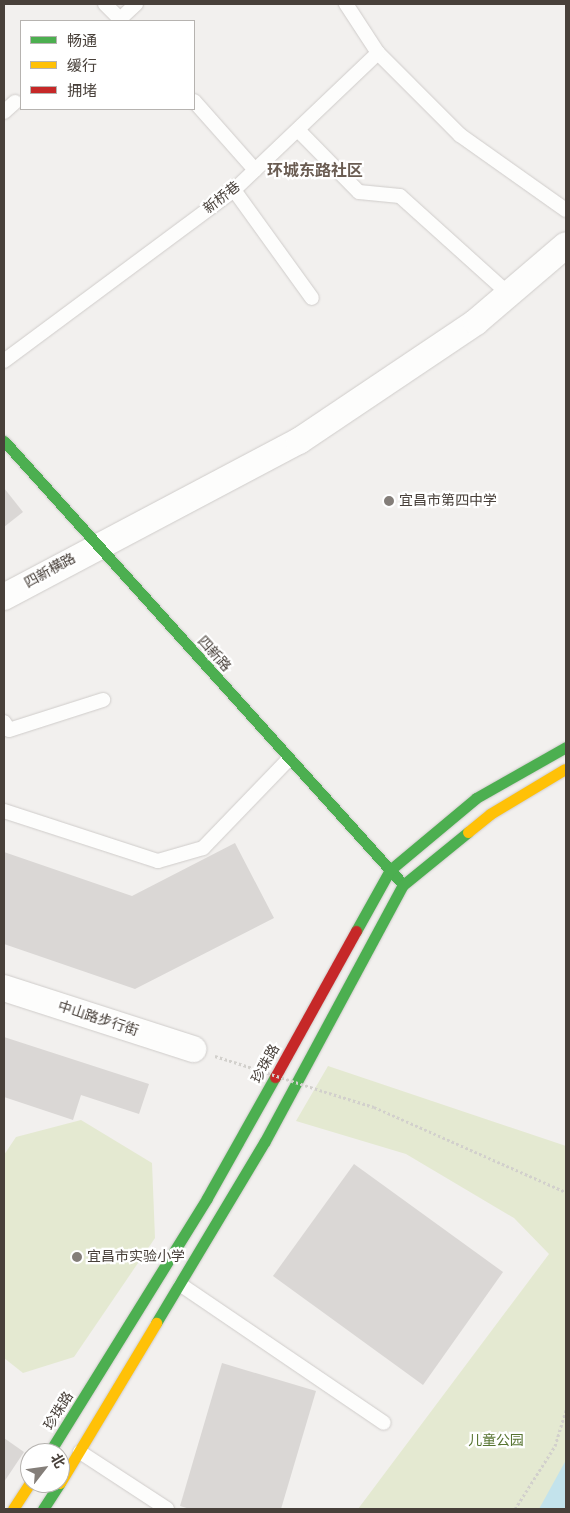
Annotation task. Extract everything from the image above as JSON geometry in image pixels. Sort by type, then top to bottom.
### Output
[{"type":"main road","name":"四新路","points":[[4,441],[288,760],[403,885]]},
{"type":"main road","name":"珍珠路","points":[[56,1443],[208,1198],[390,870],[476,798],[566,747]]},
{"type":"main road","points":[[70,1468],[181,1285],[265,1141],[403,885],[490,814],[566,768]]},
{"type":"main road","points":[[13,1509],[23,1493]]},
{"type":"main road","points":[[43,1509],[53,1493]]},
{"type":"street","name":"四新横路","points":[[4,597],[96,546],[299,441],[476,322],[566,245]]},
{"type":"street","name":"中山路步行街","points":[[4,988],[193,1049]]},
{"type":"lane","points":[[105,4],[121,20],[136,4]]},
{"type":"lane","points":[[346,4],[378,53],[460,135],[566,210]]},
{"type":"lane","name":"新桥巷","points":[[4,361],[234,190],[378,53]]},
{"type":"lane","points":[[4,112],[15,102]]},
{"type":"lane","points":[[195,102],[255,170]]},
{"type":"lane","points":[[298,130],[359,192],[400,196],[509,294]]},
{"type":"lane","points":[[234,190],[312,298]]},
{"type":"lane","points":[[4,722],[9,730],[103,700]]},
{"type":"lane","points":[[4,811],[158,862],[203,848],[288,760]]},
{"type":"lane","points":[[181,1285],[384,1424]]},
{"type":"lane","points":[[80,1452],[167,1509]]},
{"type":"path","points":[[234,1062],[374,1107],[566,1192]]},
{"type":"path","points":[[515,1509],[555,1446],[566,1409]]},
{"type":"green space","name":"儿童公园","points":[[328,1066],[566,1146],[566,1509],[358,1509],[549,1254],[514,1218],[406,1154],[296,1121]]},
{"type":"green space","points":[[81,1120],[152,1163],[155,1238],[74,1357],[23,1373],[4,1358],[4,1155],[16,1137]]},
{"type":"water","points":[[566,1460],[566,1509],[539,1509]]},
{"type":"building","points":[[4,488],[23,512],[4,527]]},
{"type":"building","points":[[235,843],[274,918],[135,989],[4,944],[4,852],[132,896]]},
{"type":"building","points":[[4,1037],[149,1084],[139,1114],[81,1095],[73,1120],[4,1097]]},
{"type":"building","points":[[354,1164],[503,1272],[423,1385],[273,1276]]},
{"type":"building","points":[[222,1363],[316,1391],[281,1509],[190,1509],[180,1506]]},
{"type":"building","points":[[4,1438],[20,1449],[20,1458],[4,1482]]},
{"type":"traffic: fast","points":[[4,441],[401,882]]},
{"type":"traffic: fast","points":[[356,931],[390,870],[476,798],[566,747]]},
{"type":"traffic: fast","points":[[156,1323],[265,1141],[403,885],[468,832]]},
{"type":"traffic: fast","points":[[55,1443],[207,1198],[275,1077]]},
{"type":"traffic: fast","points":[[43,1509],[53,1493]]},
{"type":"traffic: slow","points":[[468,832],[490,814],[565,769]]},
{"type":"traffic: slow","points":[[70,1466],[156,1323]]},
{"type":"traffic: slow","points":[[13,1509],[23,1493]]},
{"type":"traffic: jam","points":[[275,1077],[356,931]]},
{"type":"place","name":"宜昌市第四中学","points":[[389,501]]},
{"type":"place","name":"宜昌市实验小学","points":[[77,1257]]},
{"type":"district","name":"环城东路社区","points":[[315,171]]}]
